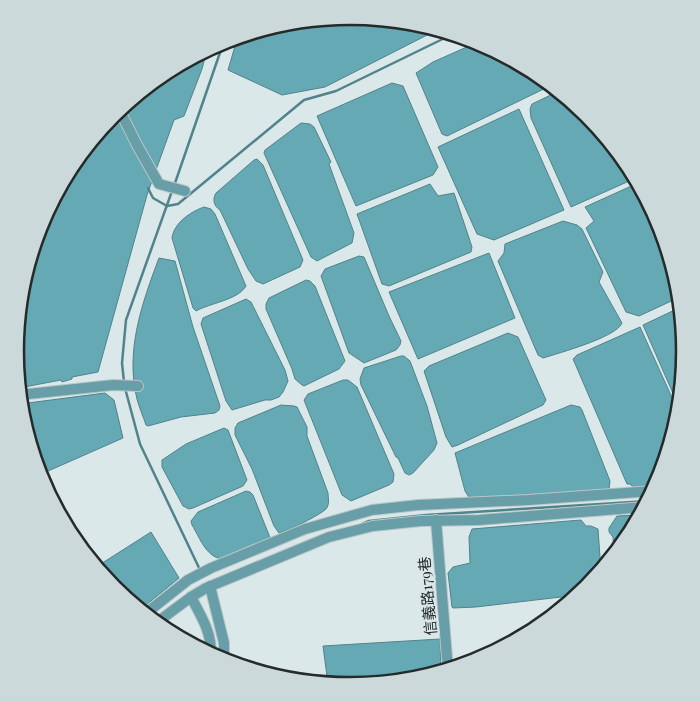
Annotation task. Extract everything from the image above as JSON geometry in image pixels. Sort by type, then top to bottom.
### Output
[{"type":"street","points":[[123,117],[159,184],[186,191]]},
{"type":"street","points":[[27,394],[131,385]]},
{"type":"street","points":[[151,610],[188,580],[210,568],[305,529],[372,510],[418,505],[644,492]]},
{"type":"street","points":[[163,618],[208,587],[329,537],[373,526],[436,520],[479,520],[636,508]]},
{"type":"street","name":"信義路179巷","points":[[436,520],[447,662]]},
{"type":"street","points":[[208,587],[224,643],[224,652]]},
{"type":"street","points":[[194,595],[211,638],[211,646]]},
{"type":"water","points":[[329,25],[371,25],[428,35],[325,87],[282,95],[228,70],[235,46],[286,31]]},
{"type":"water","points":[[467,47],[513,68],[544,89],[447,136],[442,134],[416,73],[433,62]]},
{"type":"water","points":[[205,59],[184,116],[174,120],[147,195],[98,372],[72,377],[72,379],[62,382],[61,380],[26,387],[24,372],[24,330],[30,287],[41,246],[57,207],[91,152],[119,120],[151,92]]},
{"type":"water","points":[[392,83],[403,86],[438,167],[433,175],[356,206],[317,116]]},
{"type":"water","points":[[552,94],[581,120],[609,152],[629,181],[571,207],[531,118],[530,109],[532,104]]},
{"type":"water","points":[[519,109],[564,210],[494,240],[477,234],[438,147]]},
{"type":"water","points":[[301,123],[310,124],[314,127],[331,162],[329,164],[354,233],[352,243],[317,261],[311,257],[264,153],[265,150]]},
{"type":"water","points":[[257,159],[263,165],[303,260],[300,267],[263,284],[256,281],[248,269],[214,200],[216,193]]},
{"type":"water","points":[[430,184],[438,196],[454,193],[472,247],[471,252],[389,286],[382,284],[357,214]]},
{"type":"water","points":[[632,186],[643,207],[659,246],[672,301],[639,316],[626,312],[586,228],[594,221],[585,207]]},
{"type":"water","points":[[204,207],[211,209],[215,214],[246,286],[237,295],[196,311],[193,308],[172,238],[173,233],[183,219]]},
{"type":"water","points":[[563,221],[577,225],[582,229],[603,272],[599,282],[622,323],[610,334],[599,339],[543,358],[538,355],[498,261],[504,253],[505,244]]},
{"type":"water","points":[[489,253],[515,318],[418,359],[389,292]]},
{"type":"water","points":[[359,256],[364,257],[401,341],[396,350],[364,363],[349,353],[321,276],[325,269]]},
{"type":"water","points":[[159,258],[175,261],[193,327],[220,406],[219,410],[215,413],[181,417],[148,426],[137,399],[133,363],[134,345],[141,310]]},
{"type":"water","points":[[306,280],[315,286],[345,361],[339,369],[304,386],[295,379],[266,309],[266,304],[269,298]]},
{"type":"water","points":[[246,299],[251,302],[285,370],[288,381],[279,397],[232,410],[226,401],[201,324],[203,318]]},
{"type":"water","points":[[673,311],[676,330],[676,372],[673,393],[643,325]]},
{"type":"water","points":[[640,327],[672,398],[659,456],[645,490],[636,490],[630,484],[627,484],[573,359],[577,355]]},
{"type":"water","points":[[508,333],[518,337],[546,400],[543,405],[452,447],[446,437],[424,371],[429,366]]},
{"type":"water","points":[[401,356],[410,361],[427,406],[437,443],[434,450],[409,475],[405,473],[396,457],[361,385],[360,379],[364,368]]},
{"type":"water","points":[[343,380],[348,380],[357,387],[394,474],[393,482],[389,485],[351,501],[342,495],[304,400],[308,394]]},
{"type":"water","points":[[105,393],[114,400],[123,438],[47,471],[35,435],[28,403]]},
{"type":"water","points":[[281,405],[297,407],[307,427],[307,436],[328,493],[328,501],[327,507],[323,512],[279,533],[274,526],[252,469],[235,435],[235,428],[238,423]]},
{"type":"water","points":[[571,405],[580,407],[582,410],[610,481],[609,489],[604,491],[470,499],[465,491],[455,453]]},
{"type":"water","points":[[224,428],[228,430],[247,480],[243,486],[189,509],[183,506],[162,467],[162,460],[186,444]]},
{"type":"water","points":[[246,491],[253,495],[271,540],[222,559],[216,557],[204,546],[191,521],[198,512]]},
{"type":"water","points":[[632,515],[613,543],[609,528],[617,516]]},
{"type":"water","points":[[581,520],[586,526],[598,529],[600,560],[581,582],[564,597],[453,608],[448,573],[453,567],[470,563],[469,537],[472,529]]},
{"type":"water","points":[[151,532],[179,578],[146,605],[119,582],[102,563]]},
{"type":"water","points":[[440,639],[441,664],[414,671],[371,677],[327,677],[323,646]]},
{"type":"waterway","points":[[148,188],[153,198],[167,206],[178,204],[304,100],[336,91],[443,39]]},
{"type":"waterway","points":[[174,186],[220,52]]},
{"type":"waterway","points":[[124,382],[122,363],[126,320],[172,191]]},
{"type":"waterway","points":[[125,388],[140,444],[201,572]]},
{"type":"waterway","points":[[362,524],[369,521],[426,515],[640,502]]}]
